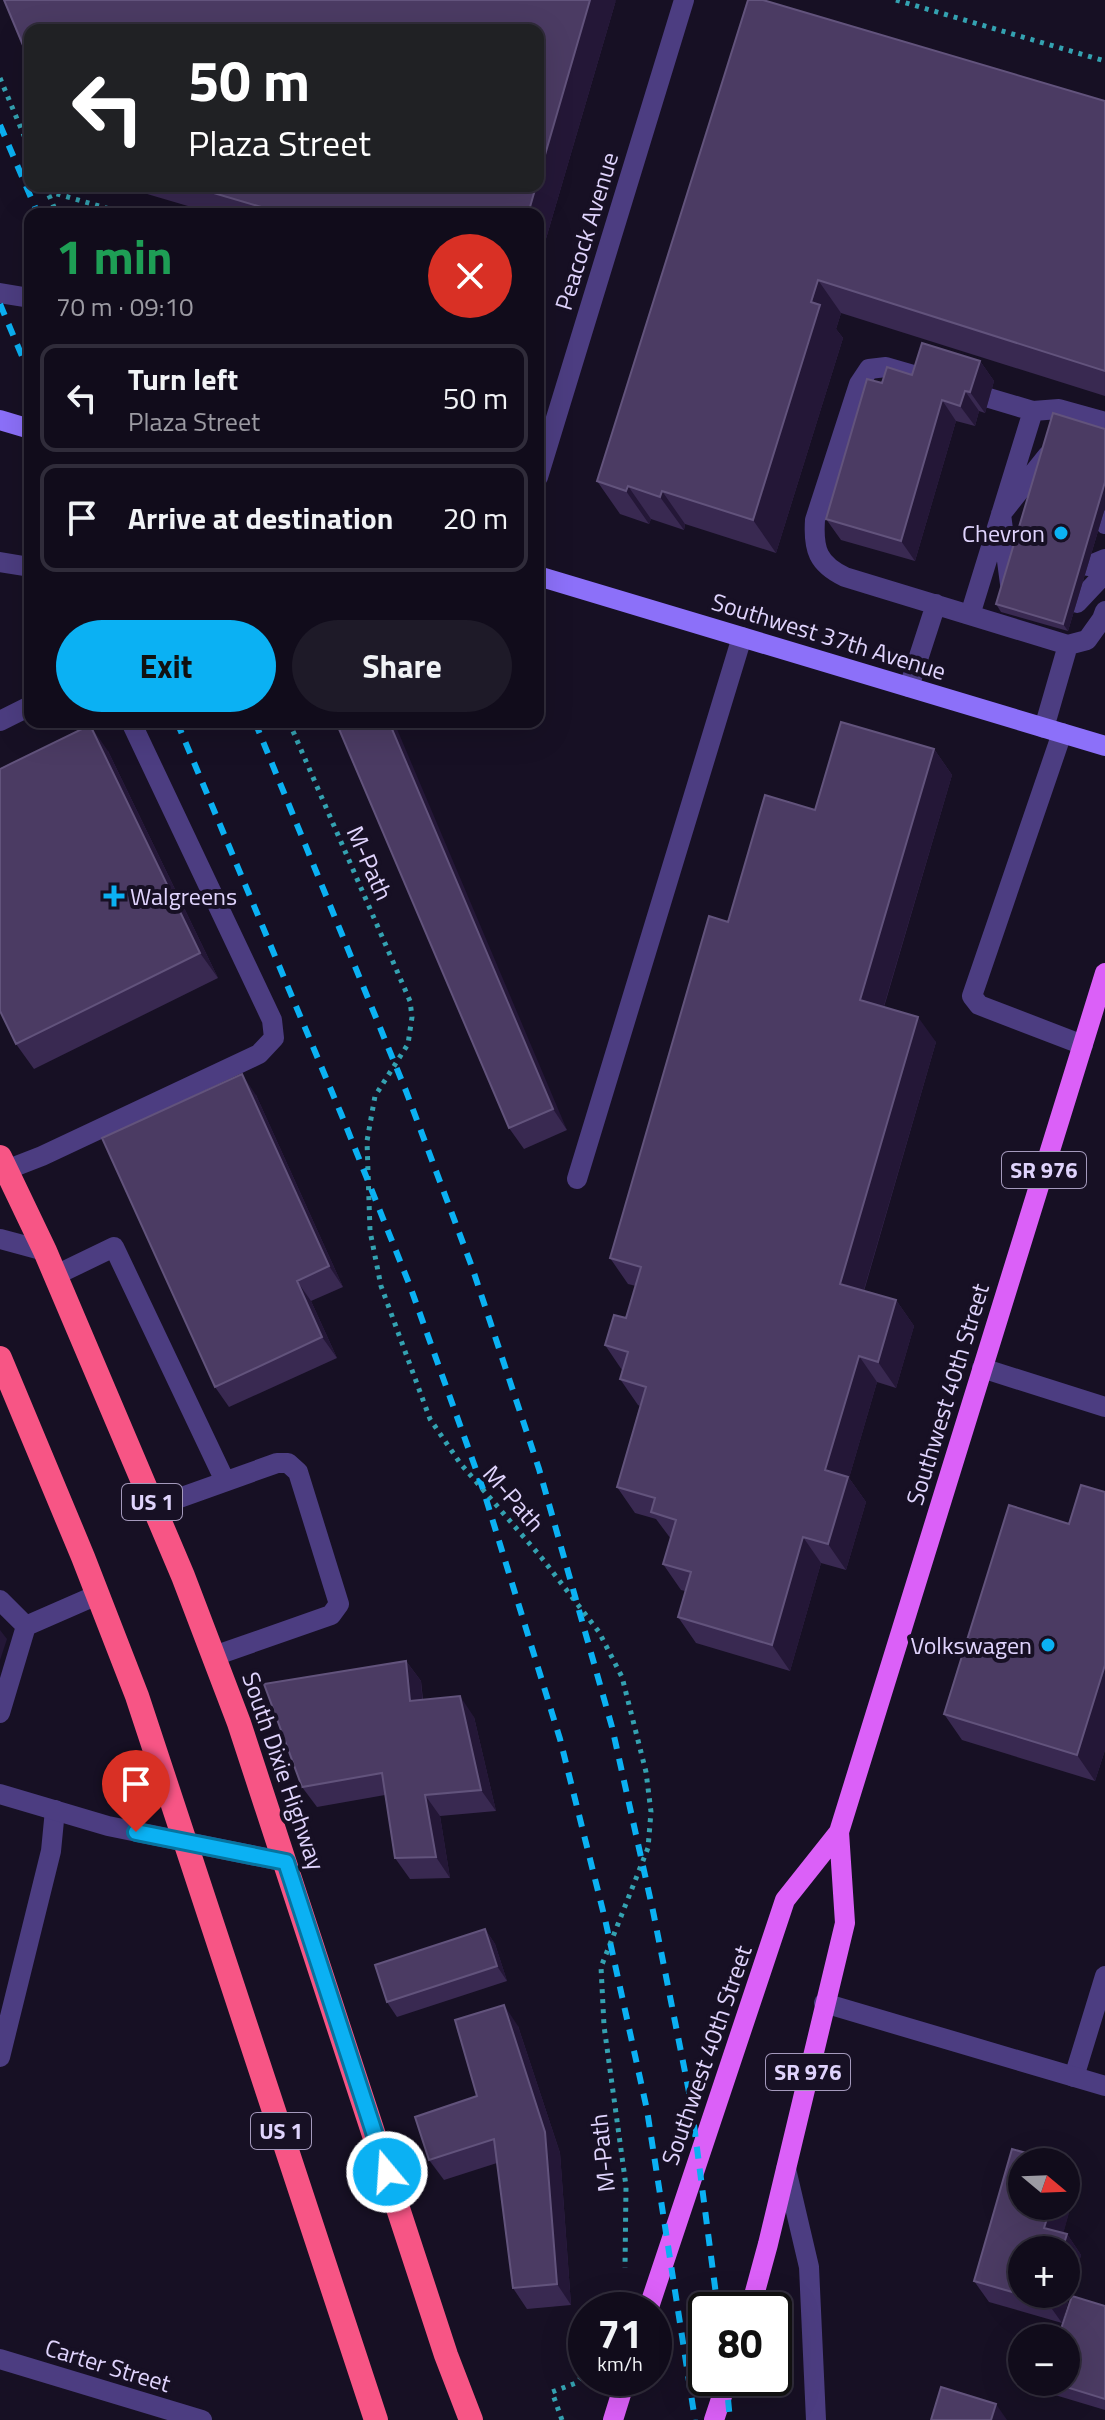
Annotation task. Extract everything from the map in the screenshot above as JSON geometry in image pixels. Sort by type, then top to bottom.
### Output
[{"type":"highway","name":"South Dixie Highway","points":[[3,1164],[56,1275],[154,1507],[239,1723],[446,2355],[471,2420]]},
{"type":"highway","name":"US 1","points":[[0,1358],[6,1388],[97,1595],[137,1696],[376,2420]]},
{"type":"main road","points":[[0,420],[24,427]]},
{"type":"main road","name":"Southwest 37th Avenue","points":[[544,578],[1105,746]]},
{"type":"main road","name":"Southwest 40th Street","points":[[755,2292],[845,1923],[839,1832],[1105,973]]},
{"type":"main road","name":"Southwest 40th Street","points":[[654,2292],[785,1900],[839,1832]]},
{"type":"main road","points":[[613,2420],[620,2396]]},
{"type":"main road","points":[[714,2420],[722,2396]]},
{"type":"street","name":"Peacock Avenue","points":[[544,457],[684,0]]},
{"type":"street","points":[[0,293],[24,297]]},
{"type":"street","points":[[931,380],[886,367],[869,369],[859,384],[815,520],[814,537],[819,557],[828,568],[845,577],[1068,645],[1087,640],[1105,611]]},
{"type":"street","points":[[989,398],[1033,411],[1059,409],[1105,422]]},
{"type":"street","points":[[970,615],[1033,411]]},
{"type":"street","points":[[1010,584],[1001,514],[1048,455]]},
{"type":"street","points":[[1001,514],[1034,501]]},
{"type":"street","points":[[1001,514],[1021,547]]},
{"type":"street","points":[[0,562],[24,566]]},
{"type":"street","points":[[1077,603],[1099,566]]},
{"type":"street","points":[[909,687],[936,604]]},
{"type":"street","points":[[577,1179],[742,637]]},
{"type":"street","points":[[1068,645],[1053,730],[972,996],[979,1005],[1083,1045]]},
{"type":"street","points":[[0,721],[24,709]]},
{"type":"street","points":[[3,1164],[42,1156],[259,1054],[274,1038],[272,1020],[134,728]]},
{"type":"street","points":[[0,1239],[45,1251]]},
{"type":"street","points":[[56,1275],[114,1247],[225,1481]]},
{"type":"street","points":[[982,1368],[1105,1407]]},
{"type":"street","points":[[154,1507],[277,1463],[288,1463],[298,1472],[339,1604],[331,1615],[214,1656]]},
{"type":"street","points":[[0,1713],[26,1626],[97,1595]]},
{"type":"street","points":[[0,1600],[26,1626]]},
{"type":"street","points":[[0,1794],[108,1826],[286,1862]]},
{"type":"street","points":[[0,2057],[51,1851],[55,1810]]},
{"type":"street","points":[[1074,2077],[1105,1976]]},
{"type":"street","points":[[824,2003],[1105,2086]]},
{"type":"street","points":[[786,2169],[809,2267],[816,2420]]},
{"type":"street","name":"Carter Street","points":[[0,2359],[202,2420]]},
{"type":"path","points":[[896,0],[1105,61]]},
{"type":"path","points":[[0,78],[24,136]]},
{"type":"path","points":[[58,192],[108,208]]},
{"type":"path","name":"M-Path","points":[[292,728],[410,1001],[412,1017],[408,1044],[375,1096],[367,1141],[370,1231],[381,1286],[430,1419],[460,1463],[541,1557],[599,1632],[622,1677],[646,1772],[651,1812],[648,1848],[601,1967],[604,2026],[626,2186],[625,2268],[620,2282]]},
{"type":"path","points":[[562,2420],[552,2392],[568,2386]]},
{"type":"building","points":[[4,0],[590,0],[544,158],[544,24],[24,24],[24,48]]},
{"type":"building","points":[[748,0],[763,0],[1105,101],[1105,371],[818,280],[811,302],[820,305],[753,520],[662,491],[660,497],[628,486],[626,491],[597,481]]},
{"type":"building","points":[[210,192],[534,192],[530,208],[265,208]]},
{"type":"building","points":[[922,343],[980,361],[970,392],[965,391],[960,406],[942,400],[901,541],[826,519],[867,379],[882,383],[887,367],[912,375]]},
{"type":"building","name":"Chevron","points":[[1053,413],[1105,429],[1105,482],[1063,624],[996,604]]},
{"type":"building","points":[[841,722],[934,749],[860,1000],[918,1017],[840,1284],[896,1300],[878,1362],[859,1356],[825,1470],[848,1477],[828,1544],[803,1537],[772,1645],[678,1617],[691,1572],[663,1564],[676,1520],[651,1512],[655,1498],[617,1487],[646,1387],[620,1379],[628,1352],[605,1345],[614,1315],[626,1318],[641,1267],[610,1258],[709,916],[728,922],[765,795],[815,810]]},
{"type":"building","name":"Walgreens","points":[[84,728],[91,728],[200,953],[16,1044],[0,1011],[0,769]]},
{"type":"building","points":[[339,728],[392,728],[553,1109],[509,1128]]},
{"type":"building","points":[[242,1074],[329,1266],[297,1281],[322,1337],[215,1387],[102,1138]]},
{"type":"building","name":"Volkswagen","points":[[1081,1485],[1105,1492],[1105,1665],[1077,1755],[944,1714],[1009,1505],[1069,1524]]},
{"type":"building","points":[[406,1661],[410,1701],[460,1696],[481,1790],[425,1795],[436,1857],[395,1858],[382,1773],[302,1787],[264,1684]]},
{"type":"building","points":[[485,1929],[497,1966],[387,2002],[375,1965]]},
{"type":"building","points":[[504,2005],[545,2132],[557,2284],[513,2288],[494,2139],[429,2160],[415,2117],[477,2096],[455,2020]]},
{"type":"building","points":[[1008,2163],[1008,2220],[1047,2220],[1044,2228],[1067,2234],[1008,2236],[1008,2291],[974,2281]]},
{"type":"building","points":[[1080,2298],[1105,2306],[1105,2399],[1080,2391],[1080,2324],[1063,2324],[1068,2308],[1080,2308]]},
{"type":"building","points":[[941,2387],[996,2404],[991,2420],[931,2420]]},
{"type":"railway","points":[[0,125],[24,181]]},
{"type":"railway","points":[[29,192],[35,208]]},
{"type":"railway","points":[[0,304],[24,361]]},
{"type":"railway","points":[[180,728],[410,1286],[483,1489],[560,1739],[605,1919],[647,2110],[695,2420]]},
{"type":"railway","points":[[257,728],[406,1091],[472,1267],[539,1469],[612,1727],[653,1911],[691,2102],[716,2292]]},
{"type":"railway","points":[[728,2396],[730,2420]]},
{"type":"place","name":"Chevron","points":[[1061,533]]},
{"type":"place","name":"Walgreens","points":[[114,896]]},
{"type":"place","name":"Volkswagen","points":[[1048,1645]]},
{"type":"route","points":[[136,1832],[286,1862],[387,2172]]}]
